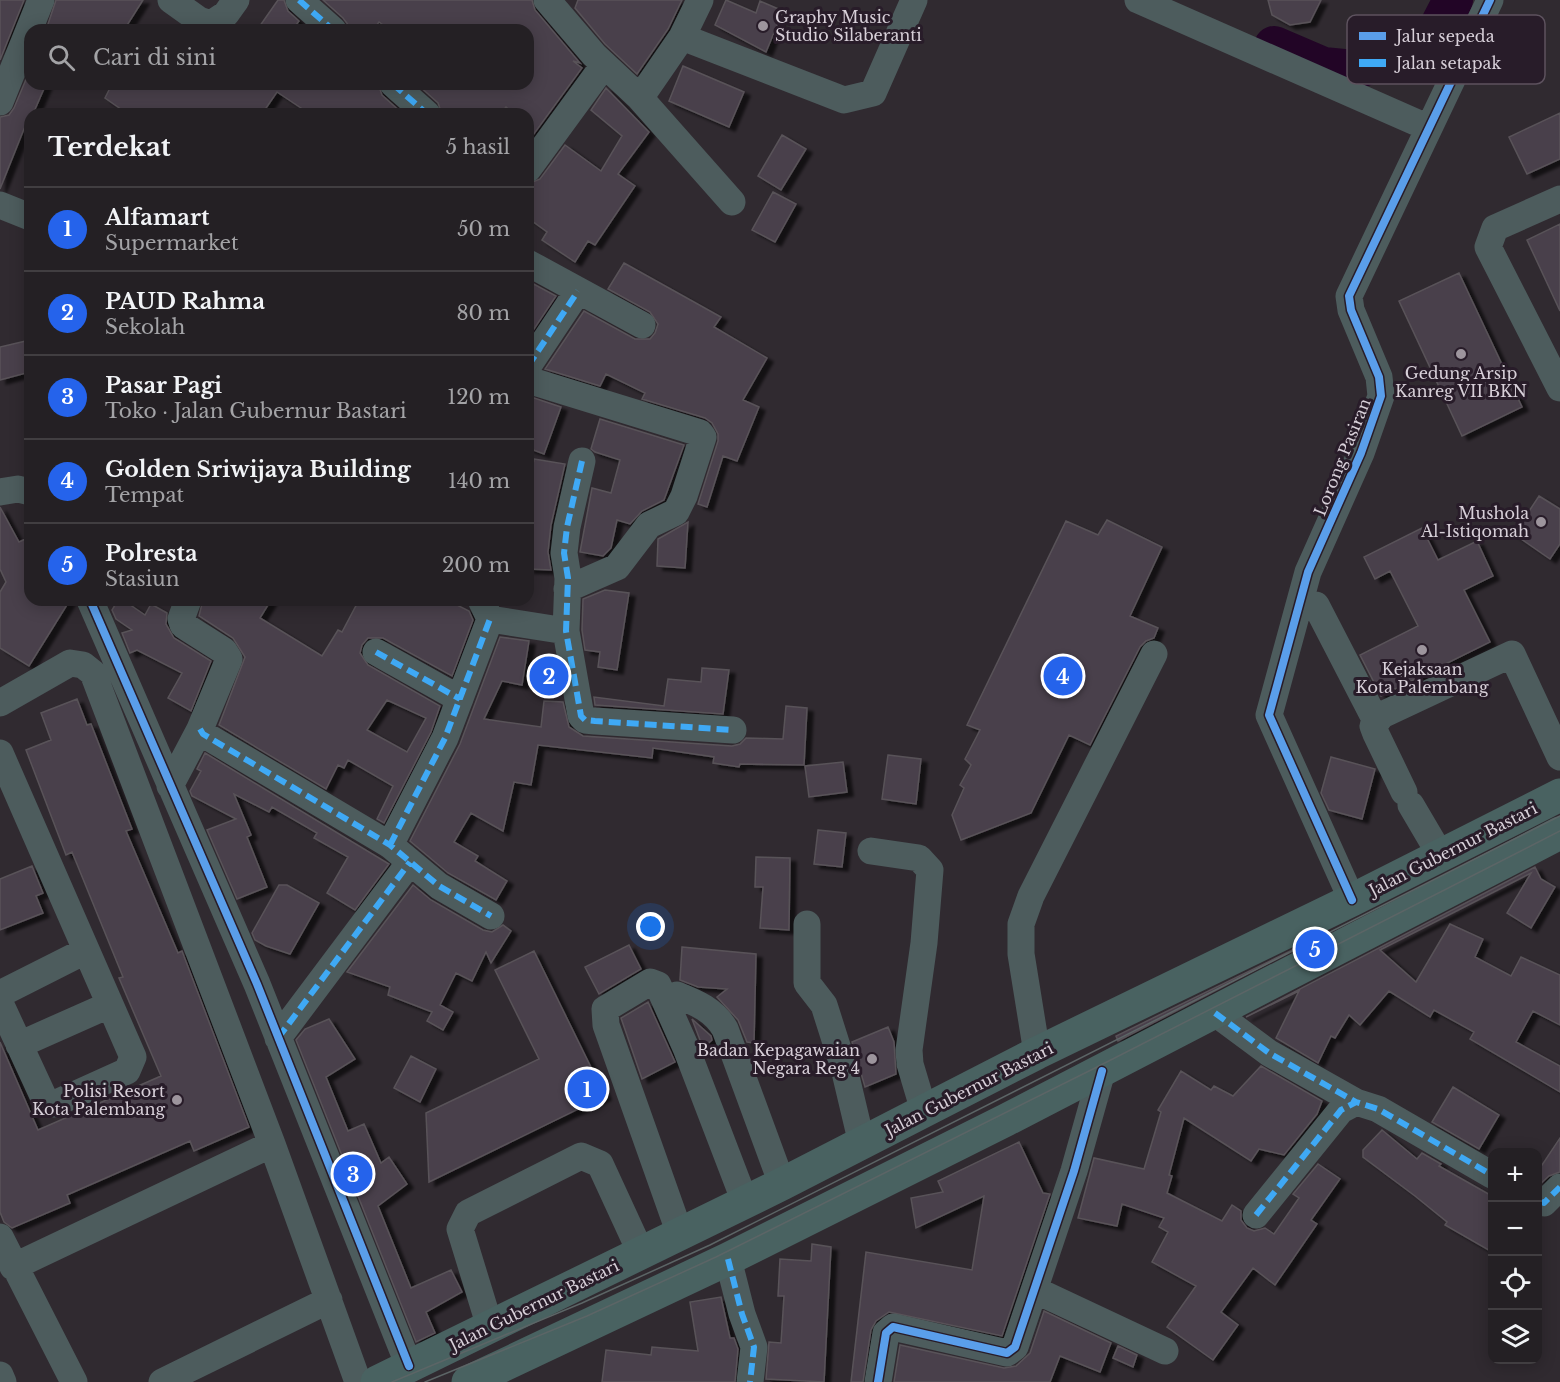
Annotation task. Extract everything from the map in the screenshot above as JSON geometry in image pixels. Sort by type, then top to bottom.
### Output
[{"type":"highway","name":"Jalan Gubernur Bastari","points":[[377,1382],[782,1184],[1037,1053],[1352,900],[1560,795]]},
{"type":"highway","name":"Jalan Gubernur Bastari","points":[[468,1382],[728,1258],[1006,1120],[1560,833]]},
{"type":"highway","points":[[987,1079],[1006,1120]]},
{"type":"street","points":[[31,24],[41,0]]},
{"type":"street","points":[[171,0],[199,20],[211,24],[226,14],[236,0]]},
{"type":"street","points":[[299,0],[326,24]]},
{"type":"street","points":[[548,0],[604,65],[640,98],[732,202]]},
{"type":"street","points":[[640,98],[682,37],[700,0]]},
{"type":"street","points":[[682,37],[844,100],[858,98],[873,93],[914,0]]},
{"type":"street","points":[[1138,0],[1429,129]]},
{"type":"street","name":"Lorong Pasiran","points":[[1483,15],[1490,0]]},
{"type":"street","points":[[1,97],[24,41]]},
{"type":"street","points":[[534,161],[604,65]]},
{"type":"street","name":"Lorong Pasiran","points":[[1352,900],[1269,716],[1308,572],[1361,453],[1381,396],[1379,377],[1351,310],[1349,296],[1450,84]]},
{"type":"street","points":[[400,90],[421,108]]},
{"type":"street","points":[[1560,199],[1495,228],[1488,247],[1560,388]]},
{"type":"street","points":[[0,205],[24,215]]},
{"type":"street","points":[[534,266],[642,325]]},
{"type":"street","points":[[534,357],[578,291]]},
{"type":"street","points":[[534,382],[700,433],[703,437],[684,496],[676,512],[649,525],[617,567],[567,589]]},
{"type":"street","points":[[582,462],[567,526],[564,553],[567,589],[566,631],[581,716],[585,720],[733,730]]},
{"type":"street","points":[[0,492],[18,489],[24,490]]},
{"type":"street","points":[[1316,605],[1376,721]]},
{"type":"street","points":[[93,606],[278,1038],[409,1366]]},
{"type":"street","points":[[170,786],[200,729],[228,654],[183,625],[181,619],[186,606]]},
{"type":"street","points":[[278,1038],[400,854],[460,699],[486,609],[566,631]]},
{"type":"street","points":[[376,652],[460,699]]},
{"type":"street","points":[[1037,1053],[1021,954],[1021,924],[1031,896],[1154,654]]},
{"type":"street","points":[[1441,856],[1407,799],[1376,734],[1373,726],[1382,715],[1512,654],[1560,757]]},
{"type":"street","points":[[0,703],[70,663],[83,665],[93,673],[272,1144],[358,1382]]},
{"type":"street","points":[[200,729],[203,734],[400,854],[439,886],[491,916]]},
{"type":"street","points":[[0,753],[108,1005],[133,1057],[133,1063],[127,1071],[54,1104],[44,1098],[0,1002]]},
{"type":"street","points":[[870,851],[919,858],[930,870],[924,943],[909,1050],[910,1064],[924,1111]]},
{"type":"street","points":[[807,924],[807,982],[824,1005],[844,1068],[862,1144]]},
{"type":"street","points":[[0,993],[85,951]]},
{"type":"street","points":[[680,1234],[606,1025],[605,1009],[650,982],[658,986],[686,1048],[745,1202]]},
{"type":"street","points":[[677,995],[700,1004],[720,1019],[782,1184]]},
{"type":"street","points":[[19,1045],[108,1005]]},
{"type":"street","points":[[1215,1013],[1269,1053],[1356,1102],[1378,1109],[1488,1173]]},
{"type":"street","points":[[878,1382],[886,1333],[893,1327],[1007,1353],[1012,1351],[1035,1290],[1102,1071]]},
{"type":"street","points":[[1256,1215],[1341,1110],[1356,1102]]},
{"type":"street","points":[[13,1267],[272,1144]]},
{"type":"street","points":[[490,1327],[460,1229],[468,1213],[581,1156],[600,1164],[640,1253]]},
{"type":"street","points":[[1541,1202],[1544,1203],[1560,1187]]},
{"type":"street","points":[[0,1237],[13,1267],[74,1382]]},
{"type":"street","points":[[728,1258],[742,1314],[754,1347],[750,1382]]},
{"type":"street","points":[[1035,1290],[1165,1351]]},
{"type":"street","points":[[162,1382],[329,1300]]},
{"type":"street","points":[[0,1376],[3,1382]]},
{"type":"building","points":[[0,0],[24,0],[0,60]]},
{"type":"building","points":[[56,0],[143,0],[128,24],[48,24]]},
{"type":"building","points":[[278,0],[284,0],[288,11],[299,21],[297,24],[261,24]]},
{"type":"building","points":[[323,0],[532,0],[535,10],[580,63],[573,61],[582,68],[534,134],[534,108],[440,108],[438,103],[424,90],[534,90],[534,24],[382,24],[379,22],[378,24],[348,24]]},
{"type":"building","points":[[578,0],[682,0],[668,29],[637,74],[605,44],[575,8]]},
{"type":"building","points":[[726,0],[756,13],[760,1],[783,11],[766,52],[715,25]]},
{"type":"building","points":[[1268,0],[1321,0],[1310,22],[1290,25],[1272,15]]},
{"type":"building","points":[[683,66],[744,92],[729,127],[669,101]]},
{"type":"building","points":[[24,84],[24,90],[43,90],[36,108],[24,108],[24,129],[0,189],[0,117],[9,115]]},
{"type":"building","points":[[606,88],[649,132],[618,174],[635,186],[595,245],[588,241],[575,262],[542,240],[547,232],[534,222],[534,182],[540,179],[565,145],[601,171],[622,136],[591,110]]},
{"type":"building","points":[[109,90],[380,90],[382,95],[396,108],[301,108],[277,92],[266,108],[119,108],[105,98]]},
{"type":"building","points":[[1560,113],[1560,159],[1527,174],[1509,137]]},
{"type":"building","points":[[782,135],[806,149],[781,190],[758,176]]},
{"type":"building","points":[[773,192],[796,204],[775,242],[752,230]]},
{"type":"building","points":[[1560,224],[1560,311],[1527,240]]},
{"type":"building","points":[[624,263],[721,317],[714,327],[767,358],[743,400],[759,407],[737,461],[723,456],[707,507],[698,504],[718,441],[718,434],[712,423],[705,418],[642,399],[645,393],[606,374],[600,386],[545,369],[584,311],[635,339],[650,339],[655,333],[658,324],[650,312],[608,289]]},
{"type":"building","name":"Gedung Arsip Kanreg VII BKN","points":[[1459,273],[1522,407],[1462,436],[1399,301]]},
{"type":"building","points":[[534,284],[556,296],[534,329]]},
{"type":"building","points":[[24,341],[24,374],[0,380],[0,347]]},
{"type":"building","points":[[534,398],[561,407],[544,454],[534,450]]},
{"type":"building","points":[[600,419],[684,445],[664,500],[642,511],[630,524],[617,520],[611,548],[603,556],[580,552],[592,488],[611,493],[620,460],[591,449]]},
{"type":"building","points":[[534,459],[565,464],[551,525],[548,552],[551,570],[534,569]]},
{"type":"building","name":"Mushola Al-Istiqomah","points":[[1539,496],[1560,509],[1560,544],[1550,559],[1514,534]]},
{"type":"building","points":[[0,507],[19,542],[24,540],[24,606],[66,606],[29,666],[0,648],[0,592],[6,582],[0,569]]},
{"type":"building","points":[[1107,520],[1162,547],[1130,616],[1158,628],[1154,638],[1146,641],[1140,647],[1090,745],[1069,735],[1031,813],[961,840],[952,815],[964,788],[960,785],[971,765],[965,759],[980,730],[967,725],[1066,521],[1098,535]]},
{"type":"building","points":[[688,522],[685,568],[657,566],[658,539]]},
{"type":"building","points":[[1422,528],[1438,560],[1477,541],[1493,576],[1464,590],[1490,642],[1381,696],[1360,655],[1418,626],[1390,571],[1375,579],[1364,557]]},
{"type":"building","points":[[605,590],[629,593],[617,670],[598,667],[600,652],[585,650],[582,630],[583,599]]},
{"type":"building","points":[[114,606],[132,606],[145,615],[150,606],[155,606],[167,613],[166,624],[174,638],[211,661],[191,711],[168,698],[182,673],[137,650],[130,653],[122,633],[132,630],[116,619],[112,610]]},
{"type":"building","points":[[202,606],[267,606],[260,618],[322,656],[338,630],[342,632],[356,606],[459,606],[469,611],[473,620],[452,676],[383,638],[368,638],[362,645],[360,653],[368,665],[440,706],[431,732],[384,823],[377,819],[393,786],[348,760],[344,768],[338,765],[326,789],[219,725],[245,657],[233,638],[199,616]],"holes":[[[387,700],[426,718],[407,752],[367,730]]]},
{"type":"building","points":[[500,637],[529,641],[522,685],[502,681],[484,719],[541,727],[544,701],[563,702],[569,727],[583,736],[732,746],[740,744],[746,738],[783,739],[786,706],[807,708],[804,765],[740,764],[739,767],[713,763],[714,757],[653,748],[652,758],[538,745],[531,785],[514,782],[503,831],[471,813],[454,842],[478,856],[475,861],[507,881],[496,900],[448,873],[410,841],[460,744]]},
{"type":"building","points":[[702,668],[729,670],[723,714],[595,705],[594,697],[664,706],[668,679],[701,682]]},
{"type":"building","name":"Polisi Resort Kota Palembang","points":[[77,699],[87,725],[91,724],[132,829],[126,831],[178,953],[182,951],[249,1127],[194,1151],[190,1141],[67,1195],[70,1203],[12,1228],[4,1222],[0,1212],[0,1042],[38,1130],[161,1076],[119,978],[123,977],[72,852],[66,855],[26,750],[51,740],[41,713]]},
{"type":"building","points":[[205,753],[389,864],[355,910],[327,893],[348,857],[314,838],[317,833],[272,807],[269,812],[234,794],[251,835],[247,837],[267,887],[237,899],[207,830],[236,819],[192,796],[190,791],[201,771],[197,769]]},
{"type":"building","points":[[888,755],[921,759],[916,804],[882,799]]},
{"type":"building","points":[[1331,757],[1375,769],[1362,819],[1329,810],[1321,793]]},
{"type":"building","points":[[843,762],[847,792],[809,797],[805,766]]},
{"type":"building","points":[[818,830],[846,833],[842,867],[814,864]]},
{"type":"building","points":[[756,857],[790,858],[789,930],[760,928],[763,887],[755,887]]},
{"type":"building","points":[[32,866],[43,893],[36,896],[43,913],[0,930],[0,879]]},
{"type":"building","points":[[1535,867],[1541,879],[1555,887],[1531,928],[1507,913],[1531,873],[1380,950],[1416,982],[1450,924],[1483,939],[1475,957],[1511,976],[1521,957],[1560,975],[1560,1025],[1533,1011],[1516,1042],[1560,1066],[1560,1092],[1470,1039],[1474,1032],[1434,1010],[1430,1017],[1389,991],[1360,1025],[1349,1015],[1335,1038],[1331,1036],[1318,1063],[1276,1038],[1299,991],[1246,1017]]},
{"type":"building","points":[[279,885],[287,885],[319,903],[290,954],[255,940],[252,933]]},
{"type":"building","points":[[413,885],[431,900],[483,930],[492,932],[503,925],[511,931],[491,963],[486,952],[472,981],[456,973],[440,1005],[453,1012],[443,1030],[427,1021],[432,1012],[388,995],[390,987],[347,972]]},
{"type":"building","points":[[1315,939],[1118,1041],[1116,1036]]},
{"type":"building","points":[[629,945],[641,969],[599,994],[585,967]]},
{"type":"building","points":[[682,947],[756,954],[754,1043],[747,1042],[738,1020],[717,997],[727,989],[698,987],[680,980]]},
{"type":"building","points":[[534,951],[605,1096],[429,1182],[426,1113],[539,1059],[495,970]]},
{"type":"building","points":[[648,1002],[675,1062],[642,1079],[621,1018]]},
{"type":"building","points":[[329,1019],[355,1059],[326,1077],[348,1131],[364,1124],[381,1163],[389,1157],[407,1184],[378,1206],[411,1288],[451,1270],[462,1292],[426,1312],[435,1333],[416,1342],[296,1040],[305,1029]]},
{"type":"building","points":[[692,1019],[711,1036],[712,1040],[703,1048]]},
{"type":"building","name":"Badan Kepagawaian Negara Reg 4","points":[[888,1027],[894,1042],[896,1074],[865,1087],[852,1042]]},
{"type":"building","points":[[411,1056],[436,1069],[420,1102],[394,1088]]},
{"type":"building","points":[[1261,1066],[1322,1101],[1317,1114],[1284,1155],[1259,1149],[1251,1161],[1184,1118],[1169,1175],[1172,1176],[1167,1193],[1222,1221],[1232,1205],[1241,1211],[1241,1220],[1247,1228],[1254,1231],[1265,1228],[1274,1234],[1299,1198],[1293,1194],[1318,1164],[1340,1179],[1311,1220],[1317,1224],[1275,1285],[1253,1268],[1221,1312],[1238,1325],[1213,1360],[1167,1327],[1196,1286],[1152,1262],[1168,1232],[1159,1227],[1164,1218],[1122,1204],[1117,1226],[1078,1218],[1094,1158],[1144,1169],[1161,1112],[1158,1110],[1181,1071],[1211,1090],[1214,1086],[1233,1096]]},
{"type":"building","points":[[1453,1087],[1499,1115],[1479,1149],[1432,1122]]},
{"type":"building","points":[[1382,1130],[1417,1159],[1422,1153],[1441,1164],[1439,1166],[1488,1194],[1488,1250],[1445,1225],[1447,1222],[1363,1157],[1363,1150]]},
{"type":"building","points":[[1560,1138],[1560,1172],[1549,1176],[1542,1182],[1542,1165]]},
{"type":"building","points":[[1019,1142],[1043,1193],[1050,1194],[1002,1336],[889,1312],[876,1321],[871,1330],[863,1382],[851,1382],[866,1252],[972,1270],[984,1196],[916,1228],[911,1198],[943,1192],[938,1181]]},
{"type":"building","points":[[812,1244],[831,1247],[824,1382],[766,1379],[769,1342],[781,1343],[784,1296],[778,1296],[780,1259],[811,1261]]},
{"type":"building","points":[[721,1297],[730,1338],[734,1338],[738,1349],[735,1382],[602,1382],[606,1350],[651,1355],[652,1347],[698,1351],[690,1302]]},
{"type":"building","points":[[1044,1311],[1111,1343],[1100,1372],[1060,1356],[1050,1382],[894,1382],[900,1345],[1004,1368],[1016,1366],[1030,1353]]},
{"type":"building","points":[[1118,1346],[1137,1355],[1133,1367],[1113,1358]]},
{"type":"waterway","points":[[1445,15],[1453,0]]},
{"type":"waterway","points":[[1274,46],[1323,67],[1347,69]]},
{"type":"tram line","points":[[392,1382],[582,1303],[710,1245],[1560,816]]},
{"type":"tram line","points":[[425,1382],[587,1316],[716,1257],[1097,1067],[1560,831]]},
{"type":"marked path","points":[[299,0],[326,24]]},
{"type":"marked path","points":[[400,90],[420,108]]},
{"type":"marked path","points":[[534,357],[578,291]]},
{"type":"marked path","points":[[582,461],[567,527],[564,553],[568,578],[566,631],[581,716],[585,720],[595,721],[733,730]]},
{"type":"marked path","points":[[390,845],[445,738],[490,619]]},
{"type":"marked path","points":[[376,652],[460,699]]},
{"type":"marked path","points":[[200,729],[203,734],[390,845],[439,886],[491,916]]},
{"type":"marked path","points":[[278,1038],[410,862]]},
{"type":"marked path","points":[[1215,1013],[1269,1053],[1356,1102]]},
{"type":"marked path","points":[[1256,1215],[1341,1110],[1356,1102],[1378,1109],[1488,1173]]},
{"type":"marked path","points":[[1541,1202],[1544,1203],[1560,1187]]},
{"type":"marked path","points":[[728,1259],[742,1314],[754,1347],[750,1382]]},
{"type":"cycle path","points":[[1483,15],[1490,0]]},
{"type":"cycle path","points":[[1352,900],[1269,715],[1308,572],[1361,453],[1381,396],[1379,377],[1351,310],[1349,296],[1450,84]]},
{"type":"cycle path","points":[[93,606],[257,984],[409,1366]]},
{"type":"cycle path","points":[[878,1382],[886,1333],[893,1327],[1007,1353],[1015,1347],[1074,1171],[1102,1071]]},
{"type":"place","name":"Graphy Music Studio Silaberanti","points":[[763,26]]},
{"type":"place","name":"Gedung Arsip Kanreg VII BKN","points":[[1461,354]]},
{"type":"place","name":"Mushola Al-Istiqomah","points":[[1541,522]]},
{"type":"place","name":"Kejaksaan Kota Palembang","points":[[1422,650]]},
{"type":"place","name":"PAUD Rahma","points":[[549,676]]},
{"type":"place","name":"Golden Sriwijaya Building","points":[[1063,676]]},
{"type":"place","name":"Polresta","points":[[1315,949]]},
{"type":"place","name":"Badan Kepagawaian Negara Reg 4","points":[[872,1059]]},
{"type":"place","name":"Alfamart","points":[[587,1089]]},
{"type":"place","name":"Polisi Resort Kota Palembang","points":[[177,1100]]},
{"type":"place","name":"Pasar Pagi","points":[[353,1174]]}]
